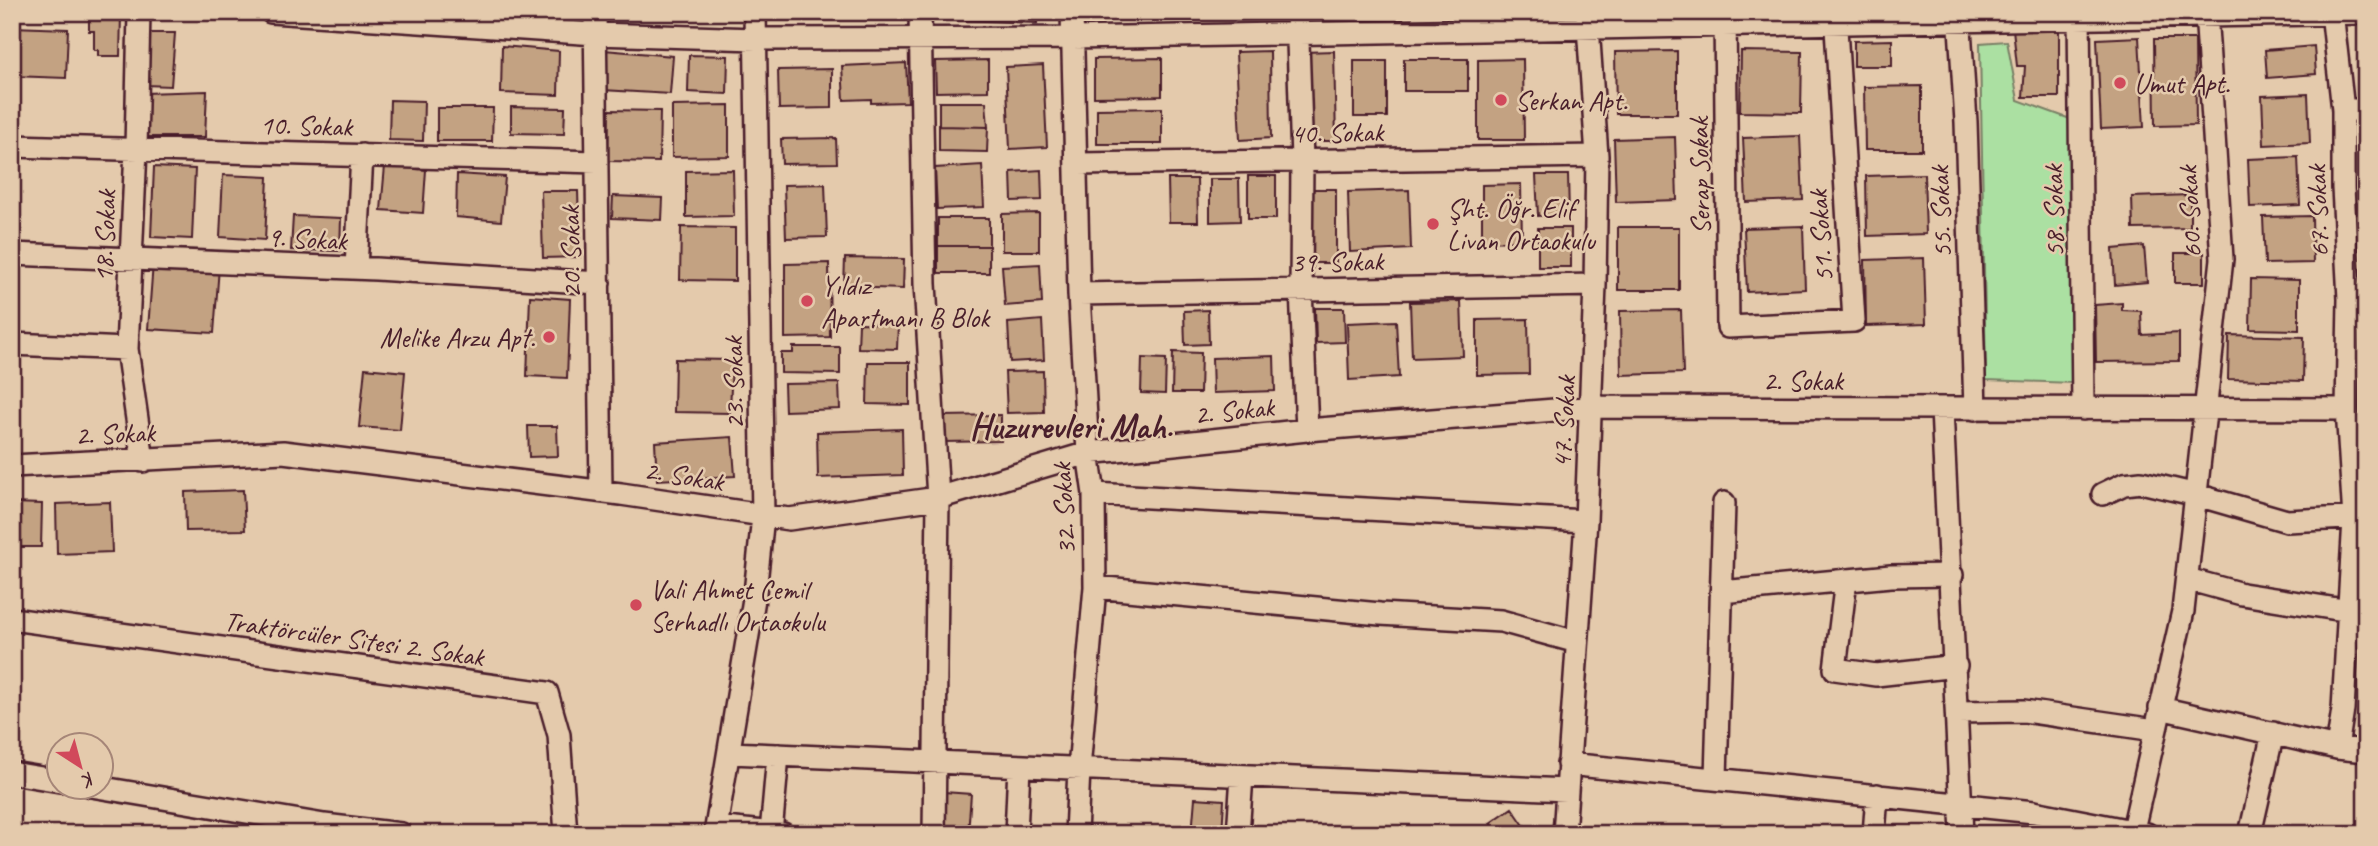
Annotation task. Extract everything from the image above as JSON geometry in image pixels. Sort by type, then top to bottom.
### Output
[{"type":"street","name":"18. Sokak","points":[[138,12],[136,149],[127,349],[142,461]]},
{"type":"street","points":[[271,12],[596,23],[756,38],[1073,38],[1297,23],[2366,13]]},
{"type":"street","name":"23. Sokak","points":[[716,830],[755,593],[763,516],[755,12]]},
{"type":"street","points":[[919,12],[925,284],[938,498],[934,834]]},
{"type":"street","name":"32. Sokak","points":[[1072,12],[1079,294],[1088,453],[1094,494],[1095,587],[1076,834]]},
{"type":"street","name":"67. Sokak","points":[[2332,13],[2343,110],[2343,188],[2357,299],[2347,409],[2360,518],[2355,602],[2337,748]]},
{"type":"street","name":"60. Sokak","points":[[2137,833],[2155,730],[2183,611],[2222,259],[2206,14]]},
{"type":"street","name":"58. Sokak","points":[[2079,15],[2083,409]]},
{"type":"street","name":"55. Sokak","points":[[1959,16],[1966,122],[1975,409]]},
{"type":"street","name":"Serap Sokak","points":[[1725,18],[1728,327]]},
{"type":"street","name":"51. Sokak","points":[[1728,327],[1854,321],[1835,18]]},
{"type":"street","name":"47. Sokak","points":[[1564,834],[1592,407],[1597,156],[1587,21]]},
{"type":"street","name":"20. Sokak","points":[[596,23],[601,491]]},
{"type":"street","points":[[1297,23],[1302,160],[1301,289],[1307,430]]},
{"type":"street","points":[[2343,110],[2366,110]]},
{"type":"street","name":"10. Sokak","points":[[12,146],[597,162]]},
{"type":"street","points":[[356,268],[362,155]]},
{"type":"street","name":"40. Sokak","points":[[1077,164],[1597,156]]},
{"type":"street","name":"9. Sokak","points":[[12,254],[356,268],[598,283]]},
{"type":"street","name":"39. Sokak","points":[[1079,294],[1595,285]]},
{"type":"street","points":[[12,344],[127,349]]},
{"type":"street","name":"2. Sokak","points":[[12,466],[282,452],[601,491],[789,519],[938,498],[1088,453],[1307,430],[1592,407],[2347,409]]},
{"type":"street","points":[[1942,409],[1952,575],[1962,834]]},
{"type":"street","points":[[2103,494],[2124,484],[2141,482],[2197,495],[2287,522],[2360,518]]},
{"type":"street","points":[[1094,494],[1586,521]]},
{"type":"street","points":[[1716,778],[1724,503]]},
{"type":"street","points":[[1721,592],[1891,576],[1952,575]]},
{"type":"street","points":[[2187,579],[2242,594],[2355,602]]},
{"type":"street","points":[[1846,580],[1835,669],[1876,675],[1956,666]]},
{"type":"street","points":[[1095,587],[1353,611],[1501,621],[1577,642]]},
{"type":"street","name":"Traktörcüler Sitesi 2. Sokak","points":[[12,619],[547,693],[559,735],[566,834]]},
{"type":"street","points":[[2160,708],[2337,748],[2366,751]]},
{"type":"street","points":[[1957,712],[2024,711],[2155,730]]},
{"type":"street","points":[[2250,834],[2273,733]]},
{"type":"street","points":[[730,753],[1566,790]]},
{"type":"street","points":[[716,830],[777,833],[778,755]]},
{"type":"street","points":[[1568,764],[2034,812],[2137,833]]},
{"type":"street","points":[[1016,834],[1019,766]]},
{"type":"street","points":[[12,774],[46,779]]},
{"type":"street","points":[[1238,834],[1242,776]]},
{"type":"street","points":[[116,790],[324,825],[401,834]]},
{"type":"street","points":[[1874,834],[1877,795]]},
{"type":"green space","points":[[2007,41],[2018,100],[2073,120],[2074,383],[1986,380],[1980,43]]},
{"type":"building","points":[[774,12],[833,12],[833,15],[774,18]]},
{"type":"building","points":[[930,12],[1037,12],[1037,23],[930,19]]},
{"type":"building","points":[[1083,12],[1147,12],[1083,17]]},
{"type":"building","points":[[1203,12],[1271,12],[1271,15],[1203,15]]},
{"type":"building","points":[[104,14],[121,14],[120,56],[98,56],[98,50],[94,50],[94,31],[89,31],[89,18],[103,18]]},
{"type":"building","points":[[12,27],[68,29],[66,78],[12,76]]},
{"type":"building","points":[[2013,29],[2059,31],[2059,97],[2023,97],[2025,66],[2017,66]]},
{"type":"building","points":[[146,33],[175,33],[171,86],[145,85]]},
{"type":"building","name":"Umut Apt.","points":[[2139,37],[2144,127],[2101,129],[2097,39]]},
{"type":"building","points":[[2154,39],[2195,39],[2196,125],[2155,126]]},
{"type":"building","points":[[1892,40],[1892,66],[1854,66],[1854,41]]},
{"type":"building","points":[[502,46],[559,51],[558,95],[501,93]]},
{"type":"building","points":[[2314,46],[2316,74],[2267,78],[2265,50]]},
{"type":"building","points":[[604,50],[673,56],[670,94],[603,90]]},
{"type":"building","points":[[1270,51],[1271,138],[1240,140],[1236,52]]},
{"type":"building","points":[[1334,51],[1336,141],[1307,141],[1304,52]]},
{"type":"building","points":[[1677,51],[1677,114],[1616,114],[1615,52]]},
{"type":"building","points":[[1741,51],[1802,52],[1801,113],[1740,112]]},
{"type":"building","points":[[689,55],[728,56],[727,94],[688,92]]},
{"type":"building","points":[[1162,58],[1162,96],[1094,97],[1094,59]]},
{"type":"building","points":[[1404,59],[1468,59],[1468,91],[1404,91]]},
{"type":"building","name":"Serkan Apt.","points":[[1523,59],[1524,140],[1478,140],[1478,60]]},
{"type":"building","points":[[988,60],[988,91],[936,92],[935,61]]},
{"type":"building","points":[[1354,61],[1387,61],[1387,117],[1354,117]]},
{"type":"building","points":[[906,63],[908,102],[871,103],[871,99],[844,100],[842,66]]},
{"type":"building","points":[[1043,65],[1047,147],[1010,149],[1006,67]]},
{"type":"building","points":[[832,69],[832,108],[779,109],[778,70]]},
{"type":"building","points":[[1922,86],[1922,150],[1865,150],[1864,87]]},
{"type":"building","points":[[207,91],[205,137],[141,137],[144,93]]},
{"type":"building","points":[[2308,94],[2310,143],[2264,145],[2262,96]]},
{"type":"building","points":[[390,100],[424,101],[423,141],[389,140]]},
{"type":"building","points":[[939,102],[986,102],[988,127],[939,126]]},
{"type":"building","points":[[729,105],[729,156],[672,157],[672,106]]},
{"type":"building","points":[[511,107],[565,108],[564,134],[511,133]]},
{"type":"building","points":[[437,108],[493,108],[492,141],[437,141]]},
{"type":"building","points":[[1162,108],[1162,144],[1097,144],[1097,109]]},
{"type":"building","points":[[609,110],[660,111],[659,162],[608,161]]},
{"type":"building","points":[[939,126],[988,127],[987,152],[939,151]]},
{"type":"building","points":[[1800,136],[1803,200],[1746,202],[1743,138]]},
{"type":"building","points":[[1675,137],[1677,200],[1616,202],[1614,139]]},
{"type":"building","points":[[836,138],[837,163],[782,164],[781,139]]},
{"type":"building","points":[[2298,157],[2300,205],[2250,207],[2248,159]]},
{"type":"building","points":[[982,165],[984,207],[937,209],[935,168]]},
{"type":"building","points":[[385,166],[426,170],[423,213],[381,210]]},
{"type":"building","points":[[154,167],[195,169],[192,239],[151,237]]},
{"type":"building","points":[[733,170],[734,216],[686,217],[686,171]]},
{"type":"building","points":[[1041,170],[1042,200],[1012,201],[1011,172]]},
{"type":"building","points":[[457,174],[505,177],[501,221],[456,217]]},
{"type":"building","points":[[1924,174],[1926,234],[1867,236],[1866,176]]},
{"type":"building","points":[[223,175],[268,177],[265,240],[220,237]]},
{"type":"building","points":[[1536,175],[1568,175],[1569,214],[1538,216]]},
{"type":"building","points":[[1248,176],[1276,176],[1276,219],[1248,219]]},
{"type":"building","points":[[1168,179],[1197,179],[1198,222],[1169,222]]},
{"type":"building","points":[[1210,179],[1239,179],[1240,221],[1210,222]]},
{"type":"building","points":[[825,184],[827,237],[786,238],[784,185]]},
{"type":"building","points":[[1521,184],[1522,241],[1482,242],[1482,185]]},
{"type":"building","points":[[1313,189],[1336,189],[1336,263],[1312,263]]},
{"type":"building","points":[[1409,190],[1411,249],[1350,252],[1348,192]]},
{"type":"building","points":[[541,191],[578,191],[580,257],[543,258]]},
{"type":"building","points":[[2190,195],[2190,228],[2133,229],[2132,197]]},
{"type":"building","points":[[613,196],[663,198],[662,220],[612,218]]},
{"type":"building","points":[[2353,202],[2366,202],[2366,283],[2356,284]]},
{"type":"building","points":[[1039,213],[1039,251],[1002,251],[1002,214]]},
{"type":"building","points":[[293,216],[341,218],[340,251],[291,250]]},
{"type":"building","points":[[2312,216],[2313,263],[2265,264],[2263,217]]},
{"type":"building","points":[[938,218],[989,218],[989,246],[938,246]]},
{"type":"building","points":[[1803,226],[1805,289],[1747,292],[1744,228]]},
{"type":"building","points":[[681,227],[735,228],[735,281],[680,280]]},
{"type":"building","points":[[1618,227],[1679,227],[1679,290],[1618,290]]},
{"type":"building","points":[[1538,228],[1571,228],[1571,267],[1538,267]]},
{"type":"building","points":[[938,246],[989,246],[989,273],[938,273]]},
{"type":"building","points":[[2144,246],[2147,282],[2115,285],[2113,249]]},
{"type":"building","points":[[2175,253],[2204,253],[2204,283],[2175,283]]},
{"type":"building","points":[[845,258],[904,259],[903,289],[844,287]]},
{"type":"building","points":[[1924,258],[1926,324],[1866,326],[1865,260]]},
{"type":"building","points":[[153,263],[219,267],[214,333],[148,329]]},
{"type":"building","name":"Yıldız Apartmanı B Blok","points":[[829,263],[830,337],[785,338],[785,264]]},
{"type":"building","points":[[1040,264],[1042,303],[1005,306],[1002,266]]},
{"type":"building","points":[[2251,279],[2299,280],[2299,330],[2250,329]]},
{"type":"building","name":"Melike Arzu Apt.","points":[[530,296],[570,299],[567,378],[527,376]]},
{"type":"building","points":[[1461,301],[1463,356],[1412,358],[1410,302]]},
{"type":"building","points":[[2122,303],[2122,310],[2141,311],[2142,335],[2179,333],[2179,361],[2096,362],[2095,305]]},
{"type":"building","points":[[1315,308],[1344,308],[1345,342],[1316,343]]},
{"type":"building","points":[[1208,310],[1209,344],[1185,345],[1184,311]]},
{"type":"building","points":[[1681,310],[1683,373],[1621,375],[1620,311]]},
{"type":"building","points":[[1528,319],[1529,374],[1477,375],[1477,320]]},
{"type":"building","points":[[2354,319],[2366,319],[2366,376],[2354,376]]},
{"type":"building","points":[[1042,320],[1044,360],[1010,362],[1008,323]]},
{"type":"building","points":[[1396,321],[1399,377],[1349,380],[1347,323]]},
{"type":"building","points":[[859,323],[898,324],[897,349],[858,348]]},
{"type":"building","points":[[2229,335],[2304,337],[2303,381],[2228,379]]},
{"type":"building","points":[[793,347],[840,347],[840,374],[781,373],[781,353],[793,353]]},
{"type":"building","points":[[1173,352],[1201,353],[1200,393],[1172,393]]},
{"type":"building","points":[[1274,356],[1275,391],[1213,393],[1212,358]]},
{"type":"building","points":[[1142,358],[1166,359],[1165,394],[1141,393]]},
{"type":"building","points":[[675,359],[732,360],[730,413],[674,412]]},
{"type":"building","points":[[868,362],[910,362],[910,405],[867,404]]},
{"type":"building","points":[[365,368],[405,372],[400,430],[359,427]]},
{"type":"building","points":[[1043,371],[1044,412],[1007,413],[1005,372]]},
{"type":"building","points":[[839,383],[840,409],[785,411],[784,384]]},
{"type":"building","points":[[1001,415],[1001,441],[943,442],[943,416]]},
{"type":"building","points":[[528,426],[557,426],[558,456],[529,457]]},
{"type":"building","points":[[902,429],[903,475],[818,478],[817,432]]},
{"type":"building","points":[[732,437],[735,476],[657,480],[655,442]]},
{"type":"building","points":[[243,490],[245,530],[186,531],[185,492]]},
{"type":"building","points":[[110,502],[112,552],[57,554],[56,504]]},
{"type":"building","points":[[12,503],[42,504],[41,547],[12,547]]},
{"type":"building","points":[[944,792],[971,794],[968,834],[941,834]]},
{"type":"building","points":[[1195,798],[1224,800],[1222,834],[1192,834]]},
{"type":"building","points":[[1512,808],[1530,834],[1497,834],[1490,823]]},
{"type":"place","name":"Umut Apt.","points":[[2120,83]]},
{"type":"place","name":"Serkan Apt.","points":[[1501,100]]},
{"type":"place","name":"Şht. Öğr. Elif Livan Ortaokulu","points":[[1433,224]]},
{"type":"place","name":"Yıldız Apartmanı B Blok","points":[[807,301]]},
{"type":"place","name":"Melike Arzu Apt.","points":[[549,337]]},
{"type":"place","name":"Vali Ahmet Cemil Serhadlı Ortaokulu","points":[[636,605]]},
{"type":"district","name":"Huzurevleri Mah.","points":[[1071,426]]}]
